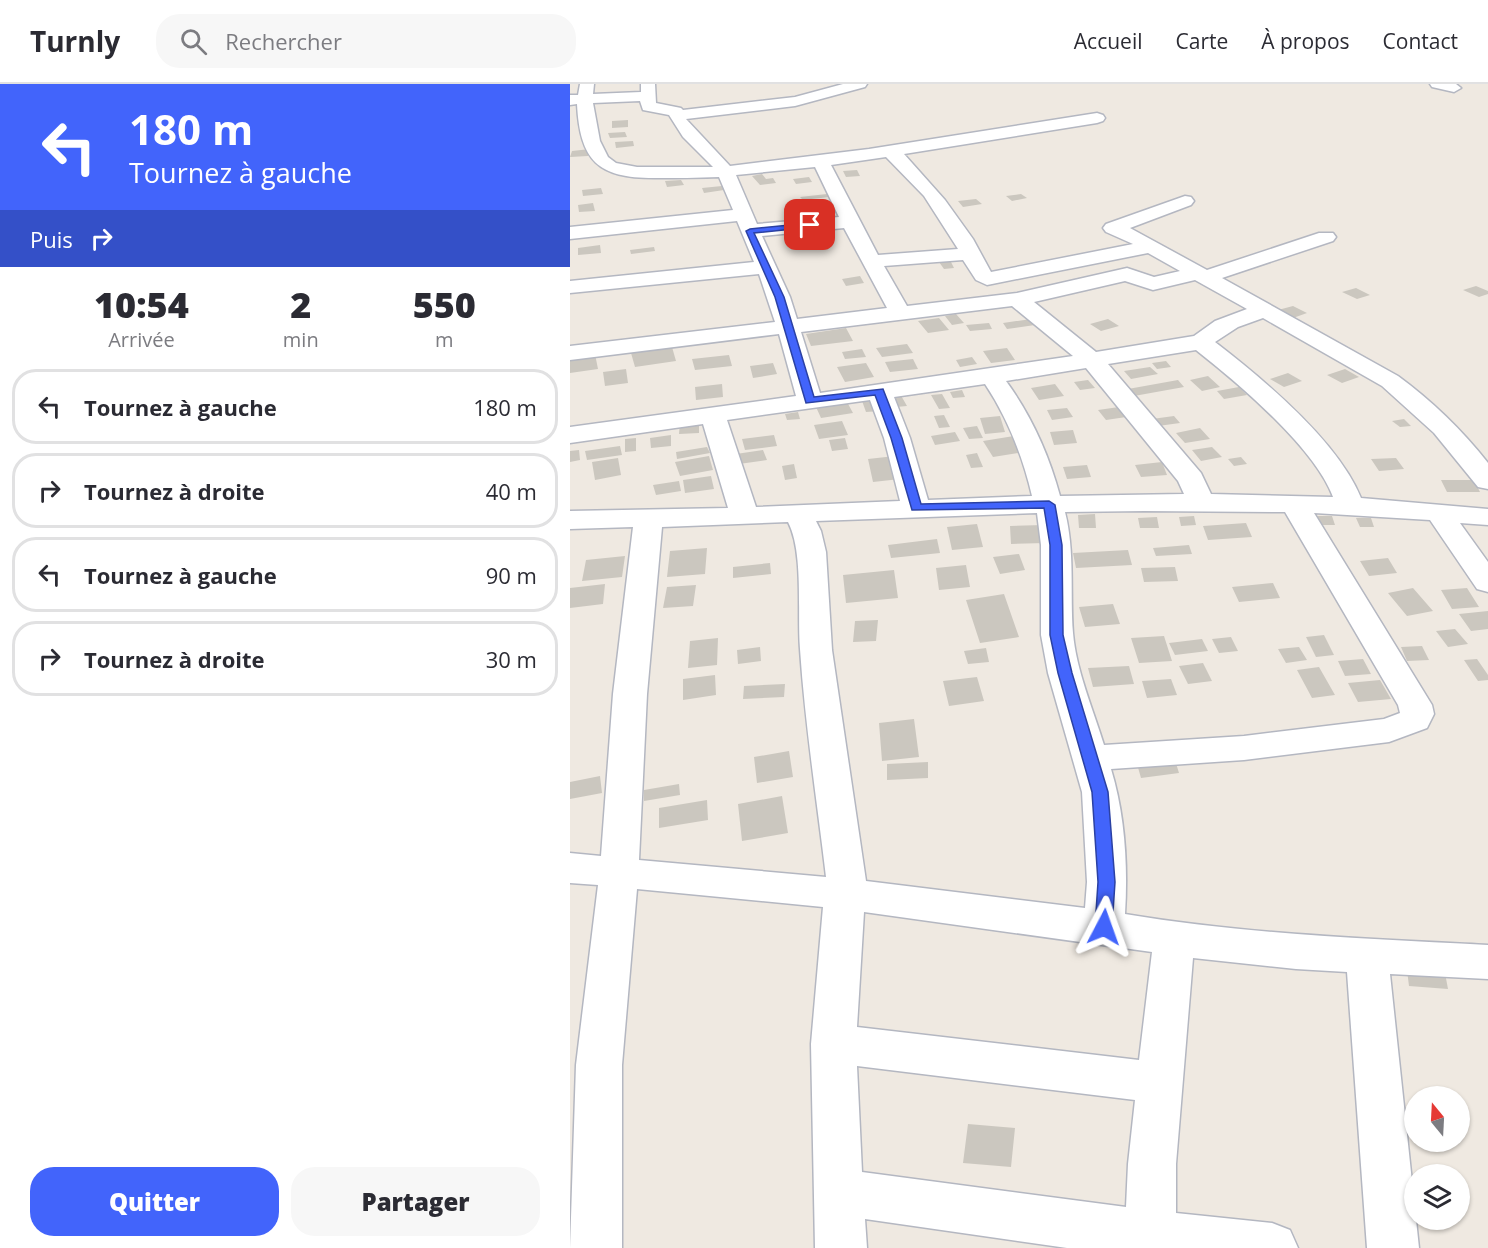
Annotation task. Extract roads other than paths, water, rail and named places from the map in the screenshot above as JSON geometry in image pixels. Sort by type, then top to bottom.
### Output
[{"type":"street","points":[[676,116],[795,100],[860,84]]},
{"type":"street","points":[[1437,84],[1454,88]]},
{"type":"street","points":[[810,401],[779,297],[722,167],[692,137],[676,116],[674,109],[648,107],[648,90],[581,94],[589,134],[600,158],[610,167],[639,172],[722,167],[820,161],[891,152],[1097,118]]},
{"type":"street","points":[[722,167],[1006,121]]},
{"type":"street","points":[[891,152],[905,163],[933,198],[965,242],[969,254],[984,278],[993,279],[1090,257],[1149,247]]},
{"type":"street","points":[[820,161],[827,171],[850,222],[900,313]]},
{"type":"street","points":[[1185,201],[1113,227],[1366,366],[1416,400],[1455,441],[1488,482]]},
{"type":"street","points":[[570,233],[746,223],[850,222]]},
{"type":"street","points":[[570,353],[1017,299],[1127,274],[1153,284],[1255,262],[1326,237]]},
{"type":"street","points":[[873,261],[969,254]]},
{"type":"street","points":[[570,287],[765,267]]},
{"type":"street","points":[[1017,299],[1092,360],[1125,397],[1191,480],[1201,502]]},
{"type":"street","points":[[570,435],[992,376],[1201,342],[1218,327],[1230,321],[1264,311]]},
{"type":"street","points":[[1201,342],[1249,380],[1318,450],[1344,486],[1350,505]]},
{"type":"street","points":[[992,376],[1007,399],[1038,465],[1049,505],[1056,545],[1057,635],[1068,684],[1092,758],[1100,792],[1107,882],[1104,927]]},
{"type":"street","points":[[879,391],[897,438],[916,508]]},
{"type":"street","points":[[713,415],[744,514]]},
{"type":"street","points":[[570,520],[916,508],[1201,502],[1350,505],[1488,517]]},
{"type":"street","points":[[1092,758],[1244,748],[1389,730],[1414,720],[1417,714],[1415,705],[1294,503]]},
{"type":"street","points":[[1438,512],[1488,583]]},
{"type":"street","points":[[797,513],[807,531],[811,552],[816,650],[846,879],[833,1044],[841,1248]]},
{"type":"street","points":[[596,1248],[599,1065],[620,873],[630,694],[648,519]]},
{"type":"street","points":[[570,868],[845,894],[1104,927],[1174,939],[1296,952],[1488,962]]},
{"type":"street","points":[[1150,1242],[1152,1164],[1158,1083],[1174,939]]},
{"type":"street","points":[[1367,956],[1393,1248]]},
{"type":"street","points":[[833,1044],[1158,1083]]},
{"type":"street","points":[[840,1192],[1150,1242],[1272,1248]]}]
